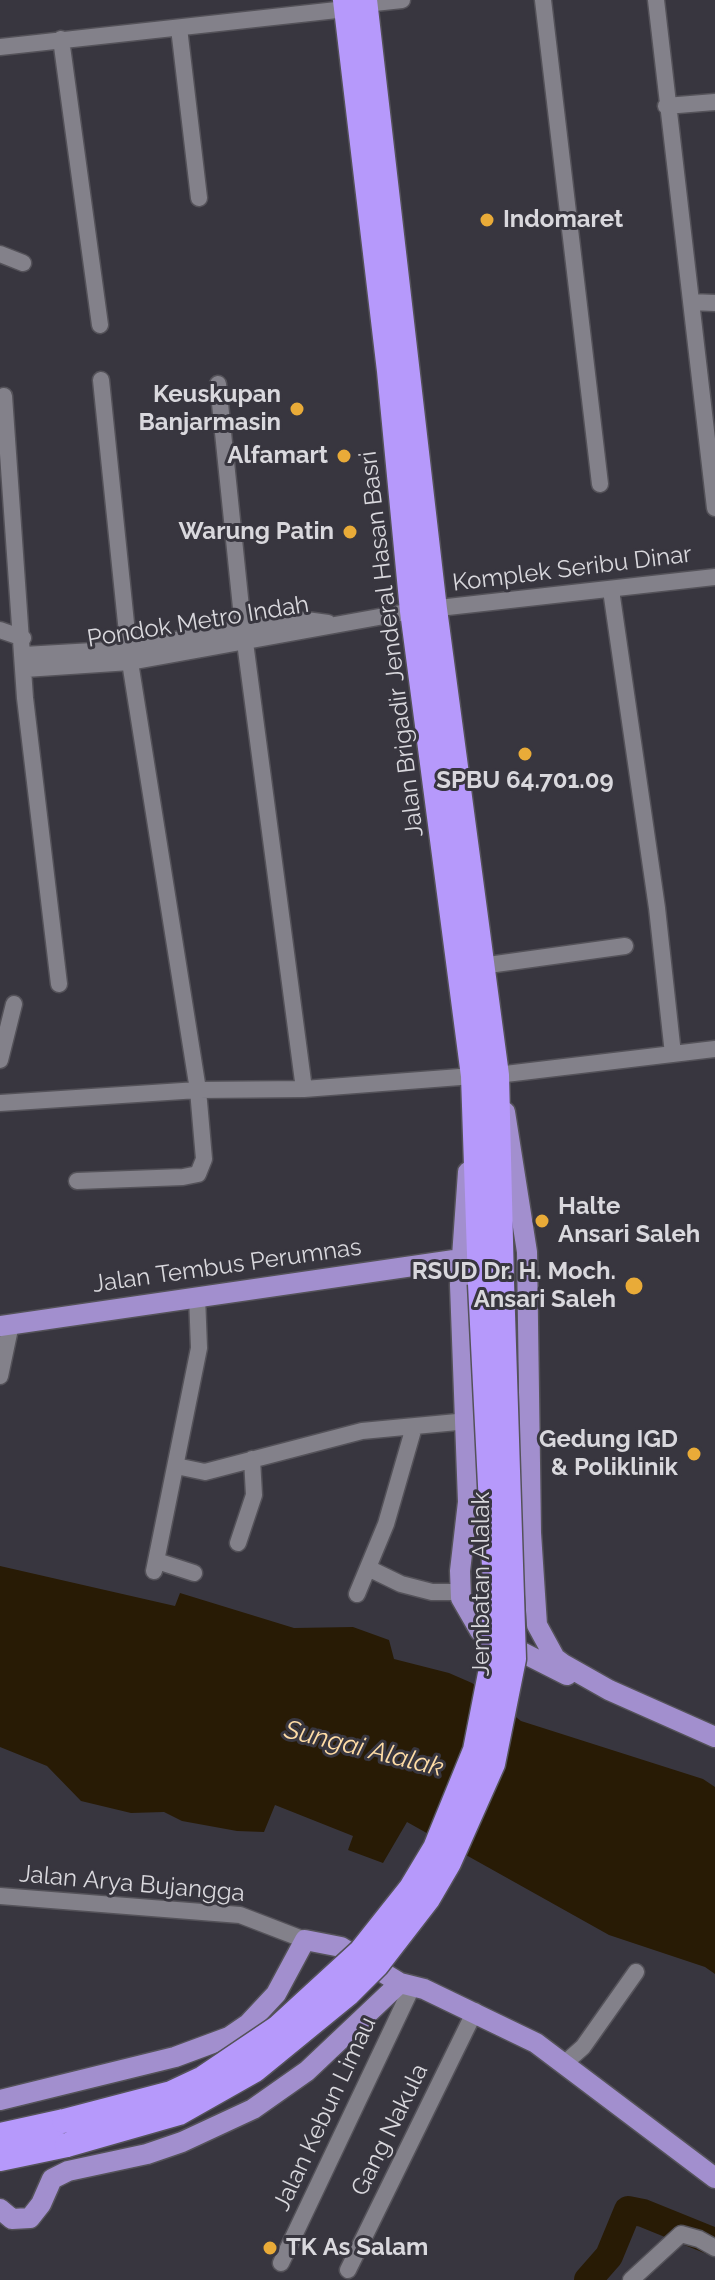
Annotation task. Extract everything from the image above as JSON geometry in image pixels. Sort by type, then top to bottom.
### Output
[{"type":"highway","name":"Jalan Brigadir Jenderal Hasan Basri","points":[[355,3],[424,610],[486,1082]]},
{"type":"highway","name":"Jalan Brigadir Jenderal Hasan Basri","points":[[424,610],[481,966],[491,1283]]},
{"type":"highway","name":"Jembatan Alalak","points":[[65,2133],[179,2113],[255,2070],[348,1994],[377,1965],[428,1899],[449,1863],[493,1764],[514,1659],[491,1283]]},
{"type":"highway","points":[[0,2135],[65,2133]]},
{"type":"highway","points":[[0,2159],[65,2133]]},
{"type":"main road","points":[[486,1082],[461,1259],[468,1502],[460,1592],[467,1613],[480,1631],[528,1658],[715,1737]]},
{"type":"main road","points":[[486,1082],[513,1151],[527,1252],[535,1614],[546,1644],[563,1664],[609,1690]]},
{"type":"main road","name":"Jalan Tembus Perumnas","points":[[5,1325],[461,1259]]},
{"type":"main road","points":[[528,1658],[541,1654],[546,1644]]},
{"type":"main road","points":[[0,2100],[175,2057],[229,2037],[248,2024],[276,1994],[305,1940],[341,1947],[406,1984],[475,2011],[536,2043],[715,2178]]},
{"type":"main road","points":[[0,2209],[12,2219],[30,2218],[41,2204],[52,2179],[68,2171],[147,2154],[253,2109],[307,2071],[406,1984]]},
{"type":"street","points":[[0,47],[179,28],[355,3],[402,0]]},
{"type":"street","points":[[543,0],[600,484]]},
{"type":"street","points":[[656,0],[715,508]]},
{"type":"street","points":[[179,28],[199,198]]},
{"type":"street","points":[[61,39],[100,325]]},
{"type":"street","points":[[666,106],[715,102]]},
{"type":"street","points":[[0,254],[23,263]]},
{"type":"street","points":[[691,302],[715,303]]},
{"type":"street","points":[[77,1181],[183,1177],[198,1174],[204,1159],[198,1090],[129,655],[101,380]]},
{"type":"street","points":[[218,384],[244,634],[304,1089]]},
{"type":"street","points":[[4,396],[25,698],[59,984]]},
{"type":"street","name":"Komplek Seribu Dinar","points":[[424,610],[715,577]]},
{"type":"street","points":[[611,590],[655,892],[673,1054]]},
{"type":"street","name":"Pondok Metro Indah","points":[[24,654],[129,655],[306,620],[331,623],[424,610]]},
{"type":"street","points":[[0,630],[24,654]]},
{"type":"street","points":[[481,966],[625,946]]},
{"type":"street","points":[[0,1060],[14,1004]]},
{"type":"street","points":[[0,1103],[198,1090],[486,1082],[715,1049]]},
{"type":"street","points":[[194,1573],[156,1566],[199,1348],[197,1296]]},
{"type":"street","points":[[0,1376],[5,1325]]},
{"type":"street","points":[[176,1466],[205,1472],[362,1431],[468,1421]]},
{"type":"street","points":[[357,1594],[386,1524],[414,1427]]},
{"type":"street","points":[[238,1543],[254,1495],[252,1459]]},
{"type":"street","points":[[368,1568],[401,1584],[432,1592],[460,1592]]},
{"type":"street","name":"Jalan Arya Bujangga","points":[[0,1896],[240,1915],[305,1940]]},
{"type":"street","points":[[565,2063],[583,2047],[636,1972]]},
{"type":"street","name":"Jalan Kebun Limau","points":[[281,2263],[406,1984]]},
{"type":"street","name":"Gang Nakula","points":[[348,2270],[475,2011]]},
{"type":"street","points":[[631,2280],[681,2234],[715,2248]]},
{"type":"water","name":"Sungai Alalak","points":[[0,1566],[175,1606],[180,1593],[294,1628],[353,1627],[389,1640],[394,1659],[449,1673],[472,1683],[521,1721],[703,1779],[715,1787],[715,1974],[705,1967],[609,1935],[407,1822],[383,1863],[348,1850],[353,1836],[275,1805],[264,1832],[237,1831],[182,1821],[164,1812],[131,1813],[81,1801],[47,1766],[0,1747]]},
{"type":"waterway","points":[[588,2280],[609,2256],[628,2210],[712,2241]]},
{"type":"place","name":"Indomaret","points":[[487,220]]},
{"type":"place","name":"Keuskupan Banjarmasin","points":[[297,409]]},
{"type":"place","name":"Alfamart","points":[[344,456]]},
{"type":"place","name":"Warung Patin","points":[[350,532]]},
{"type":"place","name":"SPBU 64.701.09","points":[[525,754]]},
{"type":"place","name":"Halte Ansari Saleh","points":[[542,1221]]},
{"type":"place","name":"RSUD Dr. H. Moch. Ansari Saleh","points":[[634,1286]]},
{"type":"place","name":"Gedung IGD & Poliklinik","points":[[694,1454]]},
{"type":"place","name":"TK As Salam","points":[[270,2248]]}]
